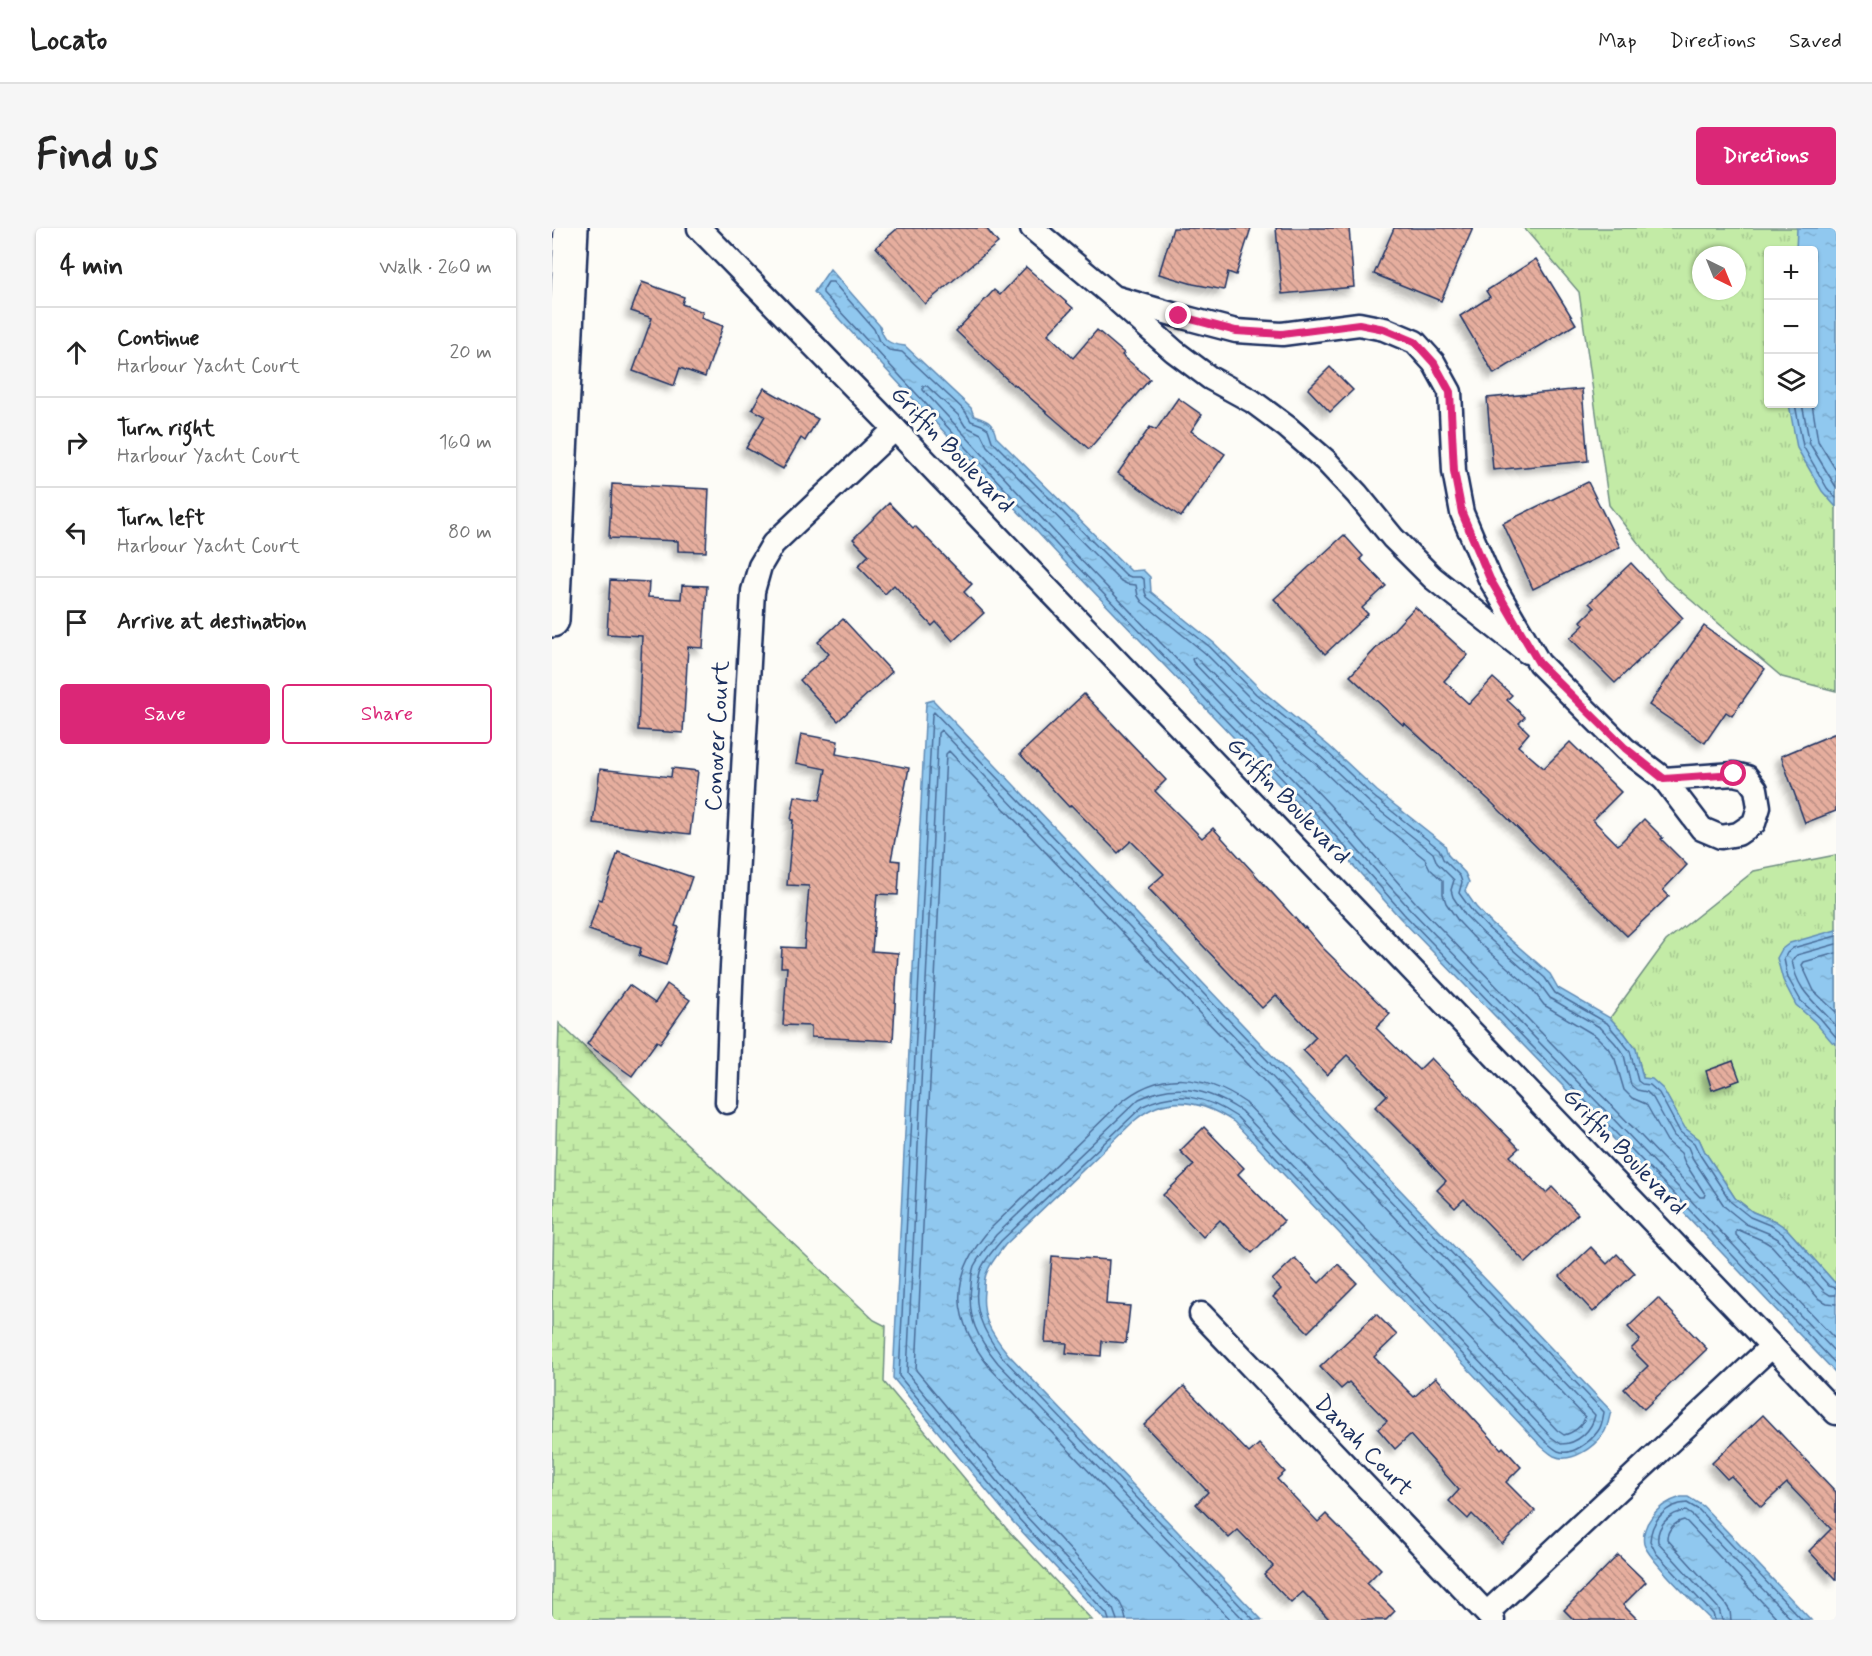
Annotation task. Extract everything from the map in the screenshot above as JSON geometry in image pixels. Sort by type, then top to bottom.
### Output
[{"type":"main road","points":[[552,620],[571,228]]},
{"type":"street","name":"Griffin Boulevard","points":[[699,228],[895,429],[1836,1413]]},
{"type":"street","points":[[1032,228],[1174,351],[1210,378],[1252,401],[1325,460],[1393,538],[1433,579],[1527,652],[1625,748],[1664,779]]},
{"type":"street","points":[[1114,297],[1236,331],[1282,334],[1359,324],[1384,329],[1415,342],[1434,363],[1450,392],[1454,471],[1462,513],[1490,579],[1539,663]]},
{"type":"street","name":"Conover Court","points":[[727,1102],[753,591],[760,566],[773,544],[895,429]]},
{"type":"street","name":"Danah Court","points":[[1201,1314],[1490,1617],[1772,1346]]},
{"type":"green space","points":[[1524,228],[1836,228],[1836,691],[1782,677],[1665,578],[1609,505],[1579,292]]},
{"type":"green space","points":[[1836,855],[1836,1284],[1787,1229],[1753,1212],[1735,1198],[1699,1139],[1685,1129],[1663,1089],[1643,1078],[1636,1049],[1610,1018],[1666,941],[1754,871]]},
{"type":"green space","points":[[559,1023],[874,1320],[886,1326],[884,1382],[1006,1528],[1092,1620],[552,1620],[552,1300]]},
{"type":"water","points":[[1797,228],[1836,228],[1836,507],[1822,491],[1797,448],[1790,408],[1818,408],[1818,246],[1796,246]]},
{"type":"water","points":[[830,269],[880,326],[885,339],[905,346],[971,408],[974,416],[989,423],[996,437],[1131,571],[1143,570],[1150,577],[1151,592],[1214,643],[1260,689],[1329,746],[1377,791],[1445,845],[1448,855],[1465,873],[1469,882],[1465,891],[1476,907],[1492,924],[1550,974],[1558,988],[1610,1018],[1625,1034],[1636,1049],[1643,1078],[1652,1079],[1663,1089],[1685,1128],[1699,1139],[1735,1198],[1753,1212],[1787,1229],[1836,1284],[1836,1373],[1400,918],[1312,819],[1065,562],[814,292]]},
{"type":"water","points":[[933,700],[1611,1411],[1605,1432],[1594,1444],[1582,1453],[1568,1458],[1554,1456],[1548,1452],[1234,1122],[1222,1114],[1196,1105],[1171,1103],[1158,1106],[1134,1121],[1005,1245],[985,1276],[984,1309],[988,1325],[1008,1354],[1262,1620],[1105,1620],[1013,1522],[893,1378],[926,702]]},
{"type":"water","points":[[1836,930],[1836,1044],[1796,1005],[1783,980],[1777,958],[1782,949],[1790,943]]},
{"type":"water","points":[[1681,1497],[1688,1497],[1703,1506],[1811,1620],[1711,1620],[1663,1571],[1644,1544],[1645,1530],[1654,1514],[1664,1505]]},
{"type":"building","points":[[898,228],[986,228],[998,243],[925,304],[876,247]]},
{"type":"building","points":[[1173,228],[1251,228],[1236,275],[1228,272],[1224,290],[1159,274]]},
{"type":"building","points":[[1276,228],[1349,228],[1354,287],[1282,294]]},
{"type":"building","points":[[1394,228],[1473,228],[1441,301],[1374,274]]},
{"type":"building","points":[[1536,259],[1576,324],[1494,374],[1460,316],[1490,297],[1486,291]]},
{"type":"building","points":[[1026,267],[1073,308],[1048,334],[1073,358],[1097,330],[1150,379],[1089,449],[1013,385],[956,331],[994,290],[1000,295]]},
{"type":"building","points":[[642,282],[684,297],[682,304],[703,312],[701,318],[723,326],[705,377],[680,368],[674,386],[633,371],[652,318],[631,311]]},
{"type":"building","points":[[1330,367],[1353,390],[1330,412],[1308,389]]},
{"type":"building","points":[[764,388],[818,419],[805,441],[801,438],[783,469],[746,448],[765,416],[752,409]]},
{"type":"building","points":[[1582,389],[1588,461],[1493,470],[1487,398]]},
{"type":"building","points":[[1178,398],[1202,415],[1191,431],[1225,454],[1181,517],[1118,473],[1150,427],[1156,430]]},
{"type":"building","points":[[1588,482],[1620,547],[1533,589],[1503,523]]},
{"type":"building","points":[[612,484],[709,489],[706,552],[678,551],[678,541],[609,538]]},
{"type":"building","points":[[889,503],[972,584],[964,592],[984,613],[953,641],[936,622],[932,626],[894,585],[885,594],[858,566],[869,555],[853,539]]},
{"type":"building","points":[[1344,535],[1363,556],[1360,559],[1386,586],[1362,608],[1368,614],[1325,654],[1274,599]]},
{"type":"building","points":[[1631,563],[1683,618],[1615,683],[1570,638],[1584,625],[1581,621],[1594,608],[1589,603]]},
{"type":"building","points":[[610,580],[649,582],[648,597],[681,599],[682,585],[707,586],[703,648],[688,647],[683,733],[638,730],[642,636],[607,634]]},
{"type":"building","points":[[1415,607],[1468,655],[1444,681],[1469,704],[1493,678],[1512,695],[1507,700],[1525,717],[1519,723],[1529,733],[1518,746],[1544,768],[1570,742],[1621,792],[1593,820],[1618,845],[1644,819],[1687,865],[1663,890],[1669,896],[1627,936],[1489,800],[1350,676]]},
{"type":"building","points":[[843,619],[892,672],[838,721],[800,680],[829,654],[818,642]]},
{"type":"building","points":[[1704,626],[1765,669],[1732,716],[1726,712],[1705,743],[1649,705]]},
{"type":"building","points":[[1084,694],[1166,780],[1155,791],[1202,838],[1213,828],[1304,928],[1390,1014],[1376,1028],[1419,1070],[1431,1058],[1519,1148],[1510,1156],[1546,1193],[1552,1187],[1578,1214],[1526,1263],[1464,1199],[1455,1208],[1437,1190],[1446,1181],[1375,1107],[1387,1095],[1347,1055],[1327,1075],[1303,1050],[1316,1037],[1276,995],[1262,1008],[1148,888],[1164,874],[1131,841],[1118,853],[1071,805],[1069,807],[1020,754]]},
{"type":"building","points":[[1836,733],[1836,811],[1805,823],[1781,756]]},
{"type":"building","points":[[801,734],[838,741],[836,754],[909,768],[891,860],[900,861],[898,895],[877,894],[872,951],[898,953],[893,1041],[811,1037],[811,1026],[783,1025],[787,967],[781,967],[782,947],[804,948],[809,886],[787,885],[793,820],[791,820],[795,796],[820,800],[826,769],[796,763]]},
{"type":"building","points":[[672,768],[698,771],[690,834],[593,823],[600,769],[671,777]]},
{"type":"building","points":[[618,852],[692,877],[675,926],[679,927],[666,965],[639,956],[641,948],[589,930]]},
{"type":"building","points":[[667,984],[690,1000],[660,1043],[657,1041],[632,1076],[587,1044],[629,985],[655,1003]]},
{"type":"building","points":[[1733,1061],[1740,1080],[1712,1090],[1706,1071]]},
{"type":"building","points":[[1204,1127],[1244,1168],[1238,1174],[1284,1221],[1252,1253],[1220,1220],[1203,1237],[1163,1195],[1194,1165],[1180,1151]]},
{"type":"building","points":[[1591,1247],[1607,1264],[1617,1254],[1635,1273],[1593,1312],[1560,1276]]},
{"type":"building","points":[[1052,1256],[1109,1260],[1106,1304],[1130,1306],[1126,1343],[1102,1341],[1101,1356],[1066,1353],[1067,1343],[1045,1342]]},
{"type":"building","points":[[1295,1258],[1319,1283],[1338,1264],[1357,1283],[1308,1332],[1273,1297],[1281,1289],[1272,1280]]},
{"type":"building","points":[[1658,1298],[1707,1349],[1644,1409],[1624,1389],[1648,1366],[1631,1349],[1640,1340],[1628,1327]]},
{"type":"building","points":[[1376,1314],[1397,1335],[1374,1357],[1414,1397],[1436,1377],[1501,1449],[1503,1447],[1521,1467],[1506,1482],[1535,1511],[1502,1544],[1472,1514],[1468,1519],[1449,1501],[1459,1490],[1410,1435],[1395,1449],[1378,1429],[1387,1421],[1349,1382],[1341,1389],[1320,1367]]},
{"type":"building","points":[[1184,1386],[1249,1453],[1259,1444],[1285,1472],[1277,1479],[1318,1522],[1326,1514],[1381,1569],[1367,1583],[1395,1611],[1386,1620],[1330,1620],[1303,1592],[1291,1603],[1264,1575],[1273,1566],[1238,1530],[1229,1538],[1196,1504],[1208,1492],[1144,1425]]},
{"type":"building","points":[[1763,1415],[1836,1492],[1836,1580],[1809,1551],[1831,1529],[1787,1483],[1761,1507],[1731,1476],[1727,1479],[1712,1463]]},
{"type":"building","points":[[1618,1555],[1646,1582],[1623,1605],[1638,1620],[1574,1620],[1564,1610]]},
{"type":"route","points":[[1179,316],[1236,331],[1282,334],[1359,324],[1384,329],[1415,342],[1434,363],[1450,392],[1454,471],[1462,513],[1490,579],[1539,663],[1625,748],[1664,779],[1734,774]]}]
